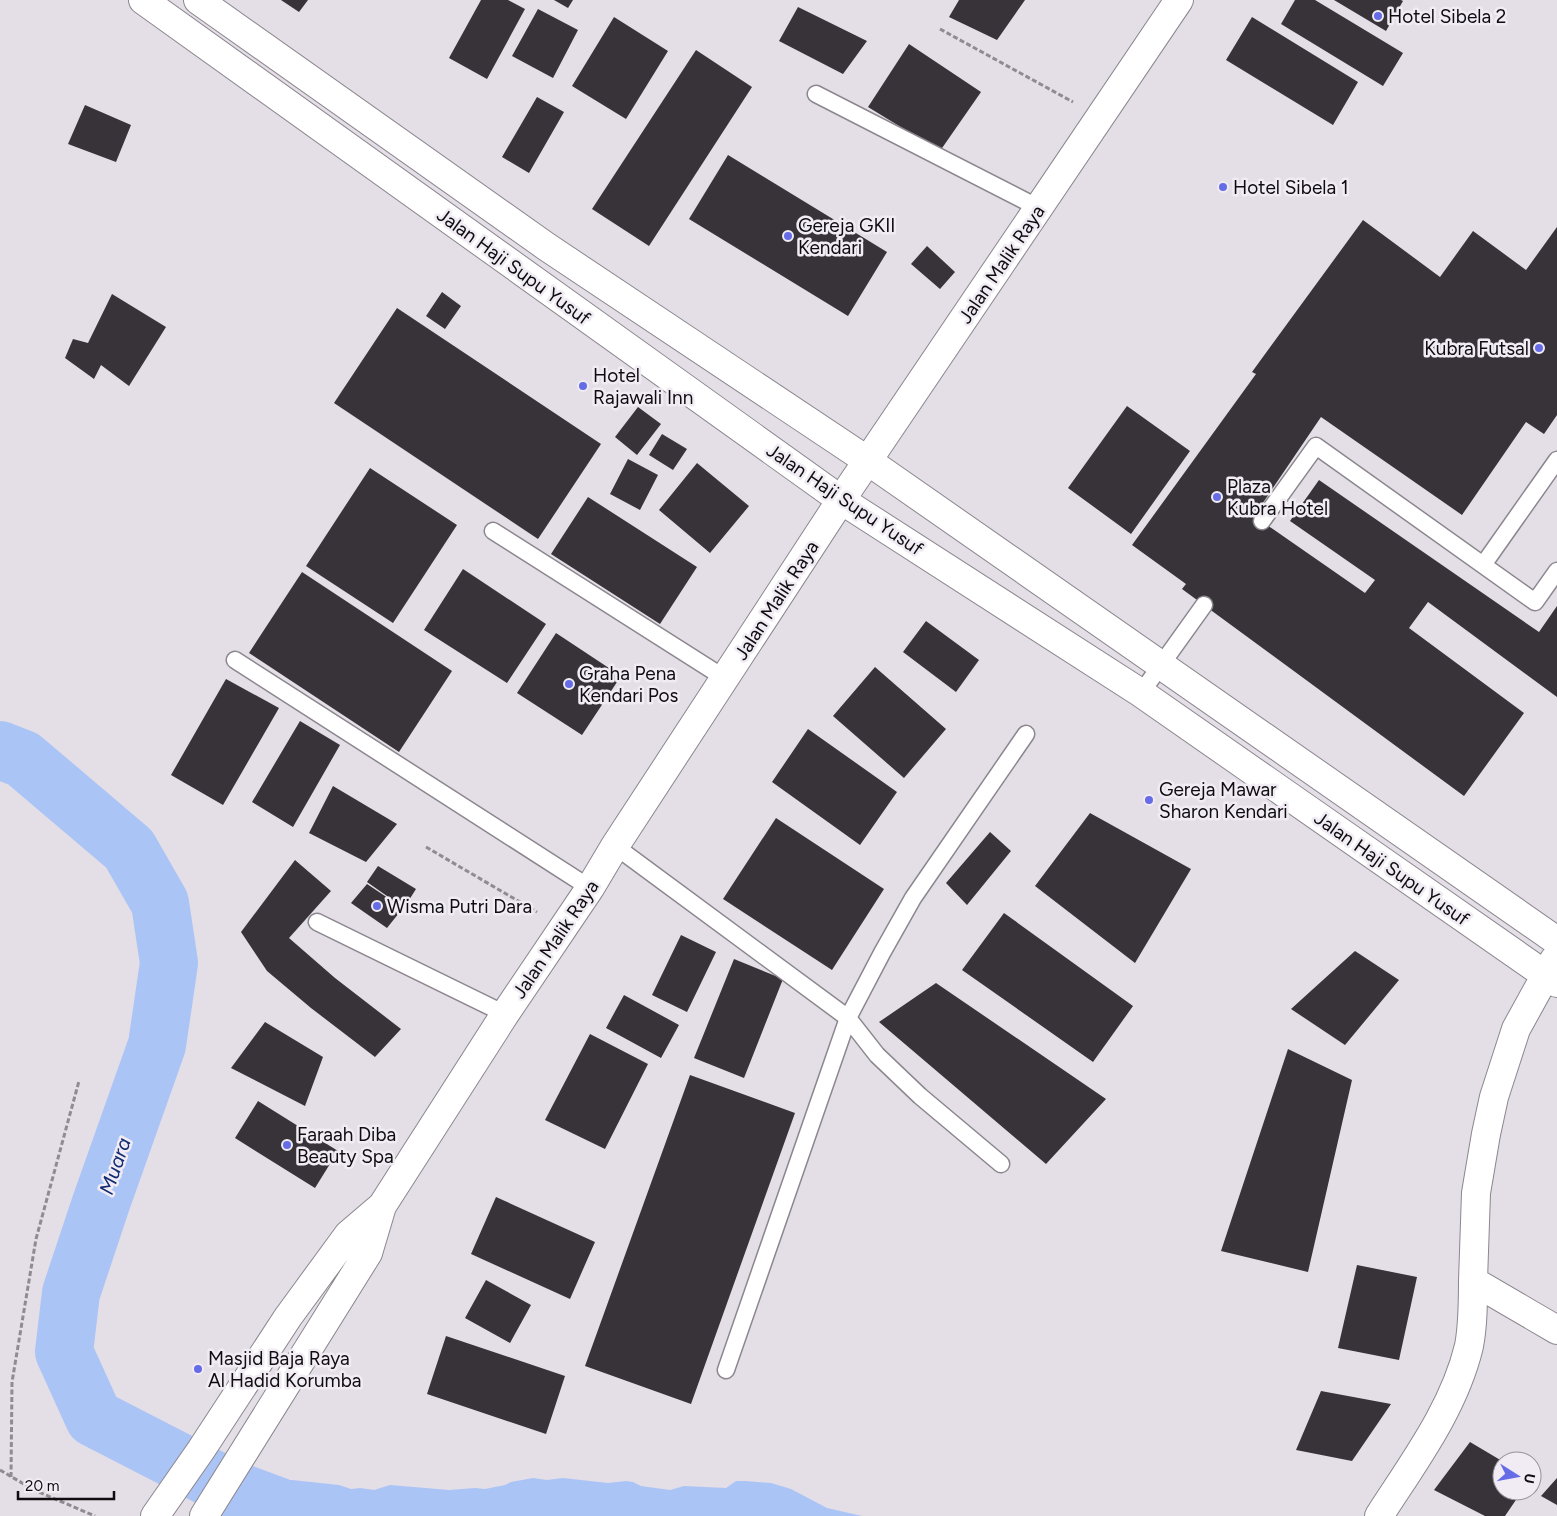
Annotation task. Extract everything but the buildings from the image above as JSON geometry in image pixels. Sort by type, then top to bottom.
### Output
[{"type":"street","name":"Jalan Haji Supu Yusuf","points":[[143,0],[841,500],[1141,693],[1553,971]]},
{"type":"street","name":"Jalan Haji Supu Yusuf","points":[[198,0],[547,247],[868,461],[1557,941]]},
{"type":"street","name":"Jalan Malik Raya","points":[[382,1206],[505,1014],[590,888],[615,846],[726,679],[841,500],[1179,0]]},
{"type":"street","points":[[1379,1516],[1436,1427],[1460,1376],[1469,1346],[1473,1313],[1476,1193],[1494,1097],[1516,1029],[1553,971]]},
{"type":"street","points":[[155,1516],[201,1450],[288,1316],[348,1235],[382,1206]]},
{"type":"street","points":[[204,1516],[368,1252],[382,1206]]},
{"type":"street","points":[[1473,1281],[1557,1330]]},
{"type":"lane","points":[[816,94],[1039,208]]},
{"type":"lane","points":[[1262,521],[1316,446],[1535,602],[1557,571]]},
{"type":"lane","points":[[1483,565],[1557,460]]},
{"type":"lane","points":[[493,531],[726,679]]},
{"type":"lane","points":[[1141,693],[1204,605]]},
{"type":"lane","points":[[236,660],[590,888]]},
{"type":"lane","points":[[726,1370],[848,1018],[913,898],[1026,734]]},
{"type":"lane","points":[[615,846],[848,1018],[878,1055],[920,1096],[1001,1164]]},
{"type":"lane","points":[[317,922],[505,1014]]},
{"type":"path","points":[[940,29],[1100,117]]},
{"type":"path","points":[[426,847],[563,928]]},
{"type":"path","points":[[11,1477],[12,1382],[36,1239],[79,1081]]},
{"type":"path","points":[[0,1470],[34,1490],[95,1516]]},
{"type":"water","points":[[246,1475],[257,1478],[276,1478],[284,1481],[292,1480],[339,1485],[351,1489],[374,1490],[390,1485],[449,1490],[485,1489],[533,1478],[547,1480],[563,1478],[608,1483],[626,1481],[641,1486],[670,1490],[684,1486],[726,1488],[736,1481],[745,1481],[771,1483],[791,1489],[827,1508],[862,1516],[222,1516],[222,1507],[240,1480]]},
{"type":"waterway","name":"Muara","points":[[0,750],[23,759],[129,849],[160,903],[169,963],[157,1045],[71,1293],[64,1352],[94,1418],[234,1490],[304,1516]]},
{"type":"place","name":"Hotel Sibela 2","points":[[1378,16]]},
{"type":"place","name":"Hotel Sibela 1","points":[[1223,187]]},
{"type":"place","name":"Gereja GKII Kendari","points":[[788,236]]},
{"type":"place","name":"Kubra Futsal","points":[[1539,348]]},
{"type":"place","name":"Hotel Rajawali Inn","points":[[583,386]]},
{"type":"place","name":"Plaza Kubra Hotel","points":[[1217,497]]},
{"type":"place","name":"Graha Pena Kendari Pos","points":[[569,684]]},
{"type":"place","name":"Gereja Mawar Sharon Kendari","points":[[1149,800]]},
{"type":"place","name":"Wisma Putri Dara","points":[[377,906]]},
{"type":"place","name":"Faraah Diba Beauty Spa","points":[[287,1145]]},
{"type":"place","name":"Masjid Baja Raya Al Hadid Korumba","points":[[198,1369]]}]
